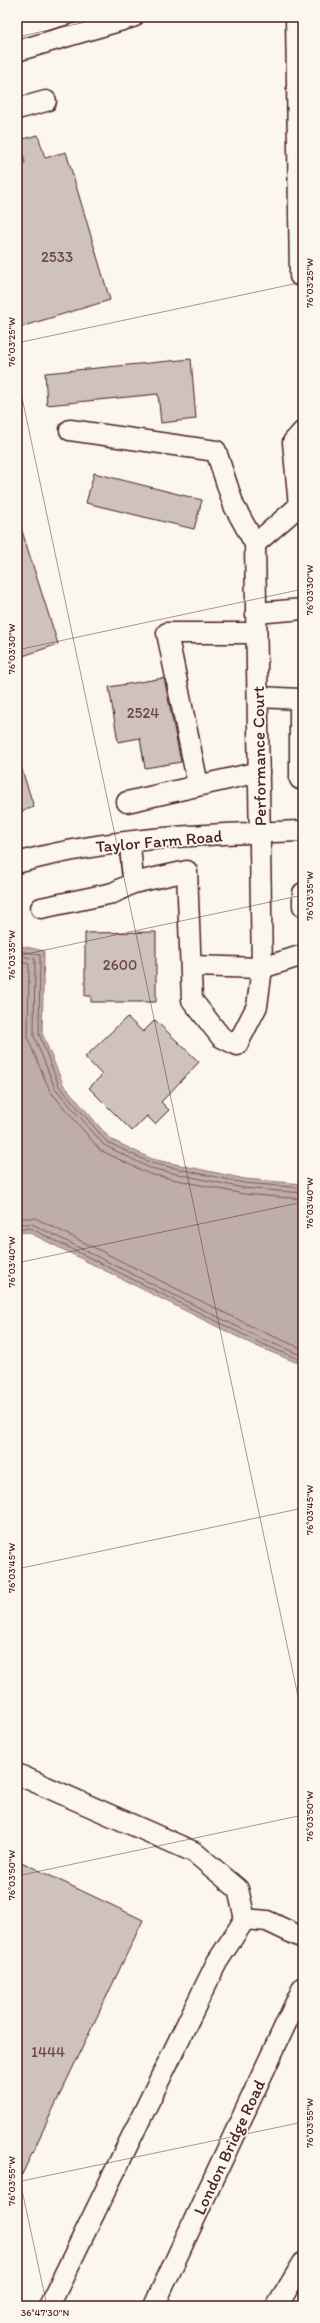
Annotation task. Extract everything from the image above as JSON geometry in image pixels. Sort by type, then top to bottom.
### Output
[{"type":"street","points":[[17,51],[133,17]]},
{"type":"street","points":[[296,17],[300,276]]},
{"type":"street","points":[[17,109],[46,101]]},
{"type":"street","points":[[70,430],[216,450],[234,506],[255,544],[299,506],[292,442],[303,431]]},
{"type":"street","name":"Performance Court","points":[[191,966],[192,1000],[221,1037],[238,1045],[257,1006],[262,968],[255,544]]},
{"type":"street","points":[[256,613],[303,609]]},
{"type":"street","points":[[198,785],[167,633],[256,633]]},
{"type":"street","points":[[258,697],[300,699],[300,779],[303,779]]},
{"type":"street","points":[[127,802],[259,772]]},
{"type":"street","name":"Taylor Farm Road","points":[[17,863],[96,846],[130,842],[260,833],[303,832]]},
{"type":"street","points":[[130,842],[133,883]]},
{"type":"street","points":[[41,908],[113,893],[133,883],[187,871],[191,966],[262,968],[303,955]]},
{"type":"street","points":[[303,893],[303,906]]},
{"type":"street","points":[[17,1774],[194,1852],[238,1889],[245,1919],[217,1962],[49,2306]]},
{"type":"street","points":[[245,1919],[267,1921],[303,1938]]},
{"type":"street","name":"London Bridge Road","points":[[154,2306],[303,1987]]},
{"type":"street","points":[[277,2306],[303,2263]]},
{"type":"water","points":[[17,945],[44,951],[42,1033],[63,1084],[110,1139],[152,1159],[245,1179],[303,1184],[303,1365],[256,1346],[28,1232],[17,1233]]},
{"type":"building","points":[[38,135],[45,158],[66,152],[110,300],[17,328],[17,166],[25,163],[19,140]]},
{"type":"building","points":[[191,359],[196,419],[161,423],[158,394],[47,405],[45,373]]},
{"type":"building","points":[[94,473],[202,500],[194,529],[86,503]]},
{"type":"building","points":[[17,525],[20,525],[58,644],[17,658]]},
{"type":"building","points":[[164,678],[181,762],[145,768],[140,738],[118,742],[109,687]]},
{"type":"building","points":[[17,764],[20,764],[34,807],[17,813]]},
{"type":"building","points":[[156,932],[156,1002],[91,1002],[91,996],[85,996],[85,933]]},
{"type":"building","points":[[127,1017],[143,1032],[155,1020],[199,1062],[161,1102],[169,1110],[155,1124],[147,1116],[132,1131],[89,1088],[102,1075],[85,1057]]},
{"type":"building","points":[[17,1860],[143,1920],[17,2185]]}]
